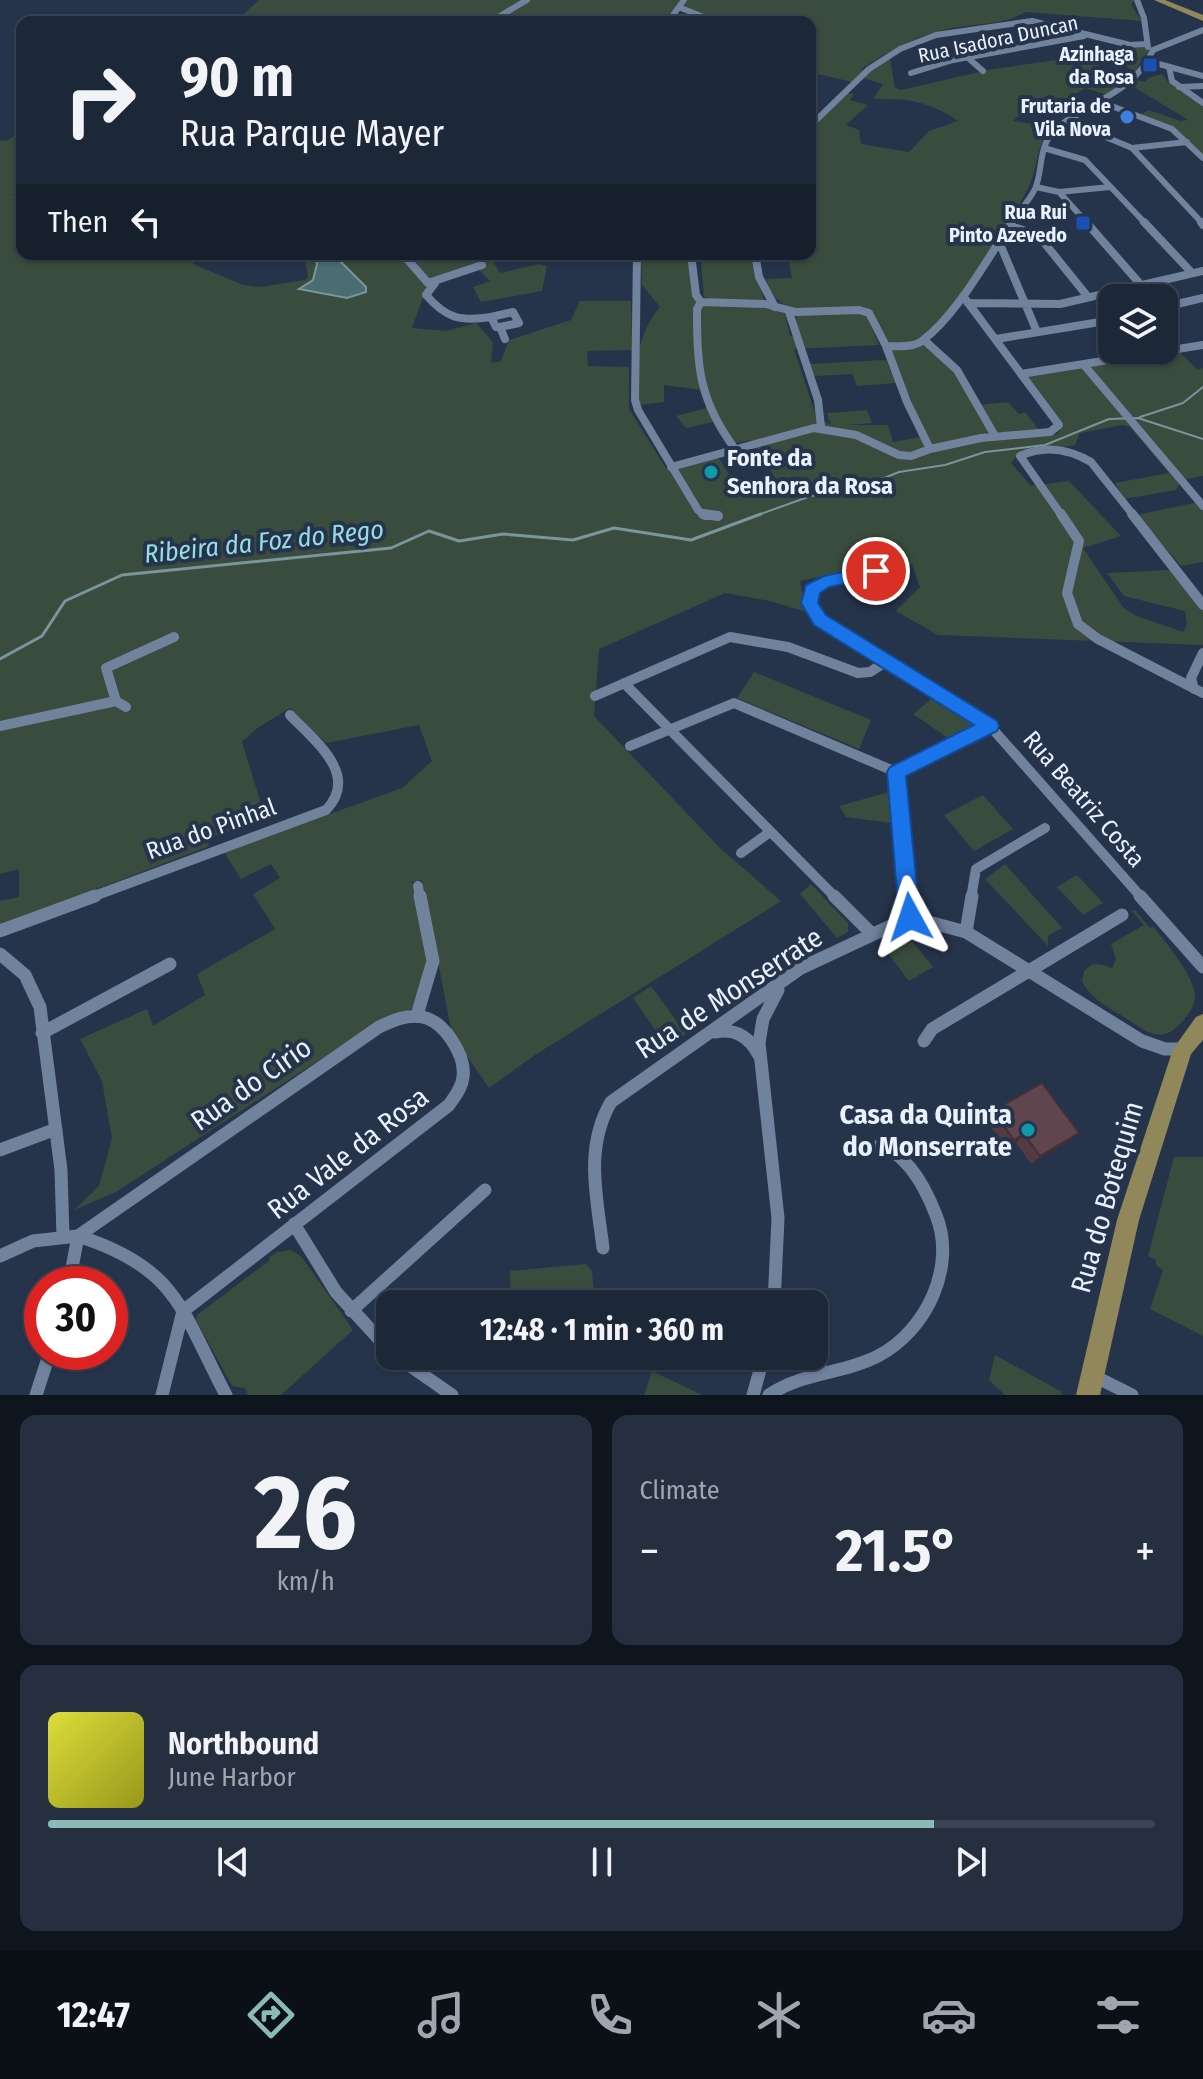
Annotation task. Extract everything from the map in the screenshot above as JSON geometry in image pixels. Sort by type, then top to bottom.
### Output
[{"type":"main road","points":[[1158,0],[1203,18]]},
{"type":"main road","name":"Rua do Botequim","points":[[1091,1386],[1117,1259],[1183,1049],[1203,1024]]},
{"type":"street","points":[[500,16],[527,0]]},
{"type":"street","points":[[674,16],[684,0]]},
{"type":"street","points":[[1137,0],[1144,18],[1146,44],[1153,50]]},
{"type":"street","points":[[681,8],[701,16]]},
{"type":"street","points":[[816,120],[869,69],[892,53],[936,35],[1017,22],[1038,22],[1075,34]]},
{"type":"street","points":[[886,346],[909,346],[924,340],[966,300],[1036,187],[1044,148],[1053,132],[1128,84],[1148,61],[1153,50],[1203,30]]},
{"type":"street","name":"Rua Isadora Duncan","points":[[911,73],[967,57],[1075,34],[1130,45],[1146,44]]},
{"type":"street","points":[[967,57],[983,71]]},
{"type":"street","points":[[1148,61],[1203,76]]},
{"type":"street","points":[[1169,67],[1169,76],[1179,87],[1203,103]]},
{"type":"street","points":[[1179,87],[1203,86]]},
{"type":"street","points":[[1101,102],[1172,129],[1203,158]]},
{"type":"street","points":[[1076,119],[1089,130],[1132,148],[1203,225]]},
{"type":"street","points":[[1132,148],[1187,142]]},
{"type":"street","points":[[1044,148],[1085,160],[1192,273]]},
{"type":"street","points":[[1036,187],[1059,192],[1110,187]]},
{"type":"street","points":[[1059,192],[1140,284]]},
{"type":"street","points":[[1011,226],[1038,235],[1088,297]]},
{"type":"street","points":[[1000,244],[1037,332]]},
{"type":"street","points":[[408,260],[424,281],[435,283],[482,265]]},
{"type":"street","points":[[637,260],[635,400],[642,420],[698,510],[705,516],[718,516]]},
{"type":"street","points":[[692,260],[696,298],[701,302],[765,304],[789,312],[865,311],[872,317],[886,346],[907,402],[930,449]]},
{"type":"street","points":[[756,260],[759,277],[775,307]]},
{"type":"street","points":[[1145,284],[1203,271]]},
{"type":"street","points":[[435,283],[426,295],[442,313],[471,320],[513,312],[519,323],[500,327],[505,339]]},
{"type":"street","points":[[966,300],[1060,304],[1098,295]]},
{"type":"street","points":[[1178,304],[1203,298]]},
{"type":"street","points":[[671,467],[821,427],[856,435],[899,455],[911,456],[930,449],[995,436],[1050,432],[1059,425],[1058,419],[966,300]]},
{"type":"street","points":[[701,302],[697,309],[697,359],[701,392],[710,416],[735,449]]},
{"type":"street","points":[[789,312],[818,400],[821,427]]},
{"type":"street","points":[[491,317],[496,327]]},
{"type":"street","points":[[996,339],[1098,322]]},
{"type":"street","points":[[924,340],[941,352],[962,378],[995,436]]},
{"type":"street","points":[[1021,374],[1203,345]]},
{"type":"street","points":[[1084,365],[1203,506]]},
{"type":"street","points":[[1199,691],[1098,639],[1078,624],[1067,593],[1079,541],[1020,456],[1027,452],[1054,450],[1076,454],[1091,462],[1203,605]]},
{"type":"street","name":"Rua Beatriz Costa","points":[[901,566],[824,582],[812,589],[809,603],[820,620],[990,726],[1203,967]]},
{"type":"street","points":[[126,707],[116,701],[106,668],[174,637]]},
{"type":"street","points":[[595,696],[730,637],[790,648],[858,673],[873,671],[887,661]]},
{"type":"street","points":[[1199,691],[1191,678],[1203,653]]},
{"type":"street","points":[[624,683],[872,934]]},
{"type":"street","points":[[0,726],[116,701]]},
{"type":"street","points":[[630,746],[734,703],[896,772],[990,726]]},
{"type":"street","name":"Rua do Pinhal","points":[[0,931],[326,810],[336,803],[340,792],[337,770],[290,715]]},
{"type":"street","points":[[896,772],[910,917],[966,932],[1142,1041],[1165,1049],[1183,1049]]},
{"type":"street","points":[[966,932],[976,869],[1045,828]]},
{"type":"street","points":[[741,853],[770,832]]},
{"type":"street","points":[[417,1015],[433,961],[418,886]]},
{"type":"street","points":[[924,1041],[932,1029],[1122,915]]},
{"type":"street","name":"Rua de Monserrate","points":[[603,1248],[594,1147],[602,1114],[623,1091],[782,985],[801,968],[910,917]]},
{"type":"street","points":[[0,954],[18,966],[32,985],[40,1007],[70,1237],[69,1266]]},
{"type":"street","points":[[42,1033],[170,964]]},
{"type":"street","points":[[775,1290],[778,1218],[760,1057],[763,1019],[782,985]]},
{"type":"street","name":"Rua Vale da Rosa","points":[[183,1311],[458,1095],[465,1080],[465,1066],[459,1052],[444,1031],[429,1018],[417,1015]]},
{"type":"street","name":"Rua do Círio","points":[[0,1256],[33,1241],[70,1237],[379,1027],[417,1015]]},
{"type":"street","points":[[710,1033],[731,1030],[740,1033],[755,1046],[760,1057]]},
{"type":"street","points":[[0,1150],[56,1129]]},
{"type":"street","points":[[769,1395],[798,1377],[856,1366],[893,1346],[909,1330],[932,1296],[943,1259],[943,1229],[932,1199],[902,1159],[887,1146],[880,1145]]},
{"type":"street","points":[[351,1311],[485,1190]]},
{"type":"street","points":[[294,1224],[319,1268],[351,1311],[376,1337]]},
{"type":"street","points":[[70,1237],[117,1247],[157,1272],[183,1311],[191,1333],[226,1395]]},
{"type":"street","points":[[162,1395],[183,1311]]},
{"type":"street","points":[[36,1395],[44,1370]]},
{"type":"street","points":[[416,1370],[452,1395]]},
{"type":"street","points":[[753,1395],[760,1370]]},
{"type":"street","points":[[827,1370],[832,1371]]},
{"type":"street","points":[[1091,1386],[1113,1383],[1132,1395]]},
{"type":"shaded area","points":[[259,0],[527,0],[516,9],[530,0],[681,0],[669,16],[241,16]]},
{"type":"shaded area","points":[[687,0],[1134,0],[1131,5],[1142,21],[1025,12],[999,21],[953,28],[917,38],[863,68],[861,76],[852,82],[816,73],[816,16],[704,16],[684,7]]},
{"type":"shaded area","points":[[1144,47],[1149,50],[1135,71],[1117,63],[1104,62],[1091,71],[1101,83],[1118,88],[1107,95],[1085,88],[1049,112],[1040,108],[1013,121],[1033,124],[1044,119],[1058,125],[1045,138],[1030,184],[995,246],[959,296],[926,333],[909,343],[890,343],[867,309],[806,311],[782,303],[772,293],[766,279],[792,278],[788,260],[816,260],[816,122],[847,93],[854,94],[850,100],[868,105],[846,125],[859,130],[861,144],[909,152],[929,131],[958,121],[940,110],[919,103],[874,98],[883,84],[863,78],[890,58],[895,88],[901,90],[988,70]]},
{"type":"shaded area","points":[[1162,74],[1168,82],[1203,106],[1203,154],[1175,128],[1139,115],[1149,110],[1180,121],[1188,120],[1131,85],[1136,80],[1145,82]]},
{"type":"shaded area","points":[[16,135],[16,192],[12,195],[16,195],[16,260],[193,260],[193,264],[243,285],[259,287],[305,280],[308,277],[305,260],[316,260],[313,280],[300,289],[367,289],[339,260],[496,260],[493,261],[500,273],[539,264],[547,266],[542,291],[481,302],[473,287],[490,281],[478,269],[427,286],[412,328],[446,331],[476,323],[493,342],[491,363],[501,361],[509,340],[571,320],[580,301],[631,301],[632,350],[587,351],[588,366],[629,367],[629,409],[667,470],[717,455],[744,498],[781,487],[751,440],[733,444],[717,421],[686,428],[676,416],[707,408],[702,390],[664,385],[664,402],[639,405],[636,380],[638,353],[646,328],[660,307],[642,285],[641,260],[691,260],[699,300],[777,310],[785,314],[790,336],[801,337],[796,324],[797,315],[857,311],[867,317],[879,345],[794,349],[816,416],[831,425],[827,413],[867,410],[872,423],[847,425],[888,425],[893,442],[926,436],[890,350],[928,337],[979,405],[1008,402],[1019,414],[1025,412],[1043,435],[1057,434],[1064,425],[1025,376],[1102,364],[1178,364],[1179,352],[1198,370],[1203,368],[1203,476],[1182,480],[1176,490],[1124,499],[1115,483],[1169,473],[1130,427],[1123,425],[1080,433],[1075,445],[1018,454],[1011,463],[1031,486],[1069,481],[1121,536],[1083,548],[1123,607],[1134,615],[1183,632],[1187,625],[1185,611],[1124,596],[1107,573],[1170,570],[1203,609],[1203,645],[938,635],[896,611],[920,587],[912,565],[900,560],[800,581],[806,612],[770,601],[725,593],[599,649],[594,716],[721,849],[781,901],[535,1055],[489,1088],[452,1034],[422,880],[412,882],[429,966],[411,1010],[387,1016],[116,1192],[74,1210],[99,1186],[112,1138],[102,1081],[80,1039],[147,1009],[153,1026],[205,995],[197,974],[275,929],[253,894],[280,878],[271,864],[241,879],[224,852],[402,788],[432,761],[419,725],[326,743],[290,708],[256,729],[242,742],[266,820],[213,836],[207,847],[0,926],[0,901],[19,897],[19,869],[0,874],[0,140],[6,141]]},
{"type":"shaded area","points":[[316,260],[339,260],[366,287],[366,292],[347,298],[299,289],[313,280]]},
{"type":"shaded area","points":[[753,260],[765,302],[715,301],[704,297],[701,261]]},
{"type":"shaded area","points":[[886,360],[896,383],[857,386],[852,374],[814,376],[810,364]]},
{"type":"shaded area","points":[[1203,501],[1203,562],[1181,566],[1137,515]]},
{"type":"shaded area","points":[[754,672],[871,720],[859,749],[737,698]]},
{"type":"shaded area","points":[[935,696],[970,719],[973,726],[948,738],[913,714]]},
{"type":"shaded area","points":[[889,792],[891,823],[846,817],[839,806]]},
{"type":"shaded area","points":[[983,795],[1013,829],[974,851],[944,815]]},
{"type":"shaded area","points":[[1005,864],[1062,928],[1048,936],[1048,946],[985,879]]},
{"type":"shaded area","points":[[1077,875],[1103,903],[1083,915],[1057,887]]},
{"type":"shaded area","points":[[811,884],[848,923],[848,932],[837,938],[800,894]]},
{"type":"shaded area","points":[[1135,910],[1150,928],[1153,926],[1170,948],[1194,989],[1195,1001],[1188,1014],[1177,1027],[1161,1035],[1146,1031],[1103,1004],[1082,981],[1084,971],[1091,966],[1112,968],[1116,959],[1111,944],[1144,925],[1132,911]]},
{"type":"shaded area","points":[[904,931],[933,967],[909,981],[880,943]]},
{"type":"shaded area","points":[[651,986],[686,1034],[667,1047],[633,998]]},
{"type":"shaded area","points":[[1174,1157],[1203,1157],[1203,1336],[1150,1309],[1163,1270],[1156,1265],[1156,1260],[1148,1256]]},
{"type":"shaded area","points":[[290,1250],[301,1256],[353,1330],[281,1395],[248,1395],[245,1388],[232,1386],[196,1320],[197,1315],[270,1260],[269,1257]]},
{"type":"shaded area","points":[[586,1264],[592,1271],[594,1290],[511,1290],[510,1271]]},
{"type":"shaded area","points":[[995,1355],[1062,1392],[1061,1395],[1005,1395],[989,1380]]},
{"type":"shaded area","points":[[652,1371],[702,1395],[644,1395]]},
{"type":"building","name":"Casa da Quinta do Monserrate","points":[[1042,1083],[1079,1133],[1040,1156],[1024,1134],[1014,1140],[993,1111]]},
{"type":"waterway","points":[[1140,417],[1183,403],[1203,387]]},
{"type":"waterway","name":"Ribeira da Foz do Rego","points":[[755,516],[811,496],[862,487],[899,472],[945,465],[985,452],[1045,445],[1109,419],[1138,418],[1203,439]]},
{"type":"waterway","name":"Ribeira da Foz do Rego","points":[[0,659],[42,636],[65,601],[122,575],[391,548],[429,531],[459,541],[503,534],[573,540],[614,528],[691,540],[761,514]]},
{"type":"place","name":"Azinhaga da Rosa","points":[[1150,65]]},
{"type":"place","name":"Frutaria de Vila Nova","points":[[1127,117]]},
{"type":"place","name":"Rua Rui Pinto Azevedo","points":[[1083,223]]},
{"type":"place","name":"Fonte da Senhora da Rosa","points":[[711,472]]},
{"type":"place","name":"Casa da Quinta do Monserrate","points":[[1028,1130]]},
{"type":"route","points":[[876,571],[824,582],[812,589],[809,603],[820,620],[990,726],[896,772],[910,917]]}]
